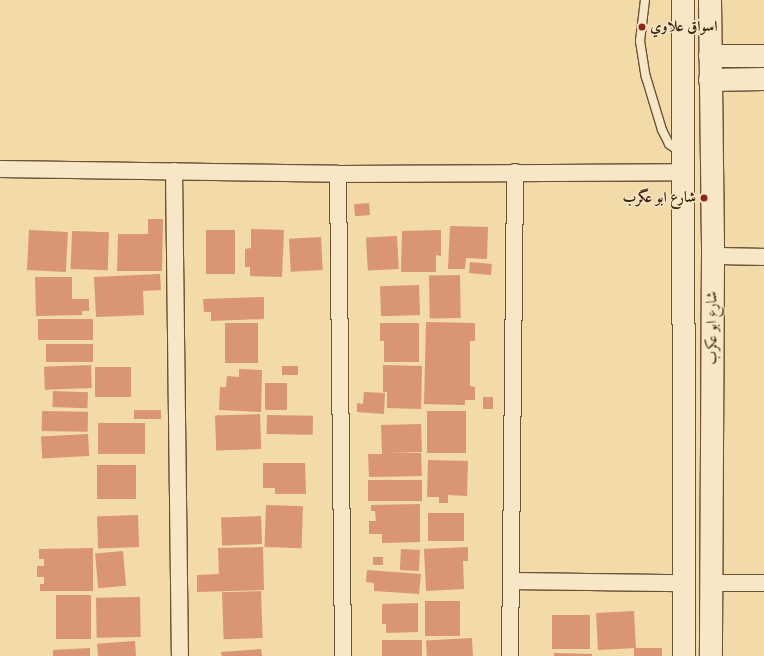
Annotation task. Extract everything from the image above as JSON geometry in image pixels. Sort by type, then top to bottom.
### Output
[{"type":"street","points":[[683,0],[684,656]]},
{"type":"street","name":"شارع ابو عكرب","points":[[710,0],[713,256],[711,656]]},
{"type":"street","points":[[710,56],[764,56]]},
{"type":"street","points":[[710,80],[764,79]]},
{"type":"street","points":[[0,169],[338,174],[515,172],[683,163]]},
{"type":"street","points":[[174,171],[180,656]]},
{"type":"street","points":[[510,656],[515,172]]},
{"type":"street","points":[[338,174],[343,656]]},
{"type":"street","points":[[713,256],[764,257]]},
{"type":"street","points":[[684,418],[712,418]]},
{"type":"street","points":[[511,580],[684,583]]},
{"type":"street","points":[[711,583],[764,583]]},
{"type":"lane","points":[[645,0],[640,41],[646,77],[662,130],[669,144],[683,163]]},
{"type":"building","points":[[369,203],[370,215],[355,216],[354,204]]},
{"type":"building","points":[[148,219],[163,219],[162,271],[117,271],[118,234],[148,234]]},
{"type":"building","points":[[450,226],[488,227],[487,259],[466,258],[465,269],[448,269]]},
{"type":"building","points":[[251,229],[284,230],[282,277],[250,276],[250,267],[245,267],[245,249],[251,248]]},
{"type":"building","points":[[29,230],[68,232],[66,272],[27,270]]},
{"type":"building","points":[[206,230],[235,230],[235,274],[206,274]]},
{"type":"building","points":[[441,230],[441,256],[436,255],[436,272],[401,272],[402,231]]},
{"type":"building","points":[[72,231],[109,232],[108,270],[71,269]]},
{"type":"building","points":[[397,236],[399,269],[368,271],[366,238]]},
{"type":"building","points":[[321,237],[323,270],[291,272],[289,239]]},
{"type":"building","points":[[470,262],[492,264],[491,275],[469,273]]},
{"type":"building","points":[[160,274],[161,290],[143,291],[144,315],[96,317],[94,277]]},
{"type":"building","points":[[460,275],[461,318],[430,319],[429,276]]},
{"type":"building","points":[[35,277],[72,277],[72,299],[89,299],[89,311],[82,311],[82,315],[36,316]]},
{"type":"building","points":[[419,285],[420,315],[381,316],[380,286]]},
{"type":"building","points":[[264,297],[264,319],[211,321],[211,312],[204,312],[203,299]]},
{"type":"building","points":[[38,319],[93,319],[93,340],[38,340]]},
{"type":"building","points":[[426,322],[475,323],[475,341],[470,341],[470,386],[475,387],[475,400],[465,400],[465,405],[424,404]]},
{"type":"building","points":[[225,323],[258,323],[258,363],[225,363]]},
{"type":"building","points":[[380,323],[419,323],[419,362],[384,362],[384,341],[380,341]]},
{"type":"building","points":[[46,344],[93,344],[93,362],[46,362]]},
{"type":"building","points":[[91,365],[92,388],[45,390],[44,367]]},
{"type":"building","points":[[383,365],[422,366],[421,409],[387,408],[387,392],[383,392]]},
{"type":"building","points":[[282,366],[298,366],[298,375],[282,375]]},
{"type":"building","points":[[95,367],[131,367],[131,397],[95,397]]},
{"type":"building","points":[[239,369],[262,370],[261,412],[219,410],[220,387],[226,387],[227,376],[239,377]]},
{"type":"building","points":[[265,383],[287,383],[287,410],[265,410]]},
{"type":"building","points":[[53,391],[88,392],[87,408],[52,407]]},
{"type":"building","points":[[364,392],[385,393],[384,414],[357,412],[357,403],[363,404]]},
{"type":"building","points":[[483,397],[493,397],[493,409],[483,409]]},
{"type":"building","points":[[134,410],[161,410],[161,419],[134,419]]},
{"type":"building","points":[[42,411],[88,412],[88,432],[42,431]]},
{"type":"building","points":[[427,411],[466,411],[466,453],[427,453]]},
{"type":"building","points":[[260,414],[261,449],[216,451],[215,416]]},
{"type":"building","points":[[267,415],[313,416],[313,435],[267,434]]},
{"type":"building","points":[[98,423],[145,423],[145,454],[98,454]]},
{"type":"building","points":[[421,424],[422,452],[387,453],[421,453],[422,476],[369,477],[368,454],[382,454],[381,425]]},
{"type":"building","points":[[88,434],[89,456],[42,458],[41,436]]},
{"type":"building","points":[[428,460],[468,461],[467,496],[448,495],[448,503],[439,503],[439,497],[427,497]]},
{"type":"building","points":[[263,463],[305,463],[306,494],[275,494],[275,488],[263,488]]},
{"type":"building","points":[[97,465],[136,465],[136,499],[97,499]]},
{"type":"building","points":[[368,480],[422,480],[422,501],[368,501]]},
{"type":"building","points":[[420,504],[420,542],[382,543],[382,534],[369,534],[369,521],[376,521],[375,511],[371,511],[371,505]]},
{"type":"building","points":[[266,505],[303,506],[302,548],[265,547]]},
{"type":"building","points":[[428,513],[464,513],[464,541],[428,541]]},
{"type":"building","points":[[138,515],[139,547],[98,548],[97,516]]},
{"type":"building","points":[[261,516],[262,544],[222,545],[221,517]]},
{"type":"building","points":[[263,547],[264,590],[197,592],[197,575],[219,574],[218,548]]},
{"type":"building","points":[[468,547],[468,561],[463,561],[464,589],[426,591],[424,549]]},
{"type":"building","points":[[93,548],[93,591],[40,591],[40,584],[44,584],[44,577],[37,577],[37,566],[44,566],[44,559],[39,559],[39,549]]},
{"type":"building","points":[[401,549],[420,550],[419,571],[400,570]]},
{"type":"building","points":[[123,551],[126,586],[98,588],[95,553]]},
{"type":"building","points":[[373,557],[383,557],[383,565],[373,565]]},
{"type":"building","points":[[367,570],[421,574],[419,594],[374,591],[374,583],[366,582]]},
{"type":"building","points":[[261,591],[263,638],[224,639],[222,592]]},
{"type":"building","points":[[56,595],[91,595],[91,639],[56,639]]},
{"type":"building","points":[[140,597],[141,637],[97,638],[96,598]]},
{"type":"building","points":[[425,601],[460,601],[460,636],[425,636]]},
{"type":"building","points":[[418,603],[418,632],[386,633],[386,624],[382,624],[382,604]]},
{"type":"building","points":[[634,611],[636,648],[598,650],[596,613]]},
{"type":"building","points":[[552,615],[590,615],[590,649],[552,649]]},
{"type":"building","points":[[472,638],[473,656],[427,656],[426,640]]},
{"type":"building","points":[[382,640],[422,640],[422,656],[382,656]]},
{"type":"building","points":[[135,641],[136,656],[98,656],[97,644]]},
{"type":"building","points":[[90,648],[90,656],[53,656],[53,650]]},
{"type":"building","points":[[634,648],[662,648],[662,656],[634,656]]},
{"type":"building","points":[[261,649],[262,656],[222,656],[221,652]]},
{"type":"building","points":[[554,653],[592,654],[592,656],[554,656]]},
{"type":"place","name":"اسواق علاوي","points":[[642,27]]},
{"type":"place","name":"شارع ابو عگرب","points":[[704,198]]}]
